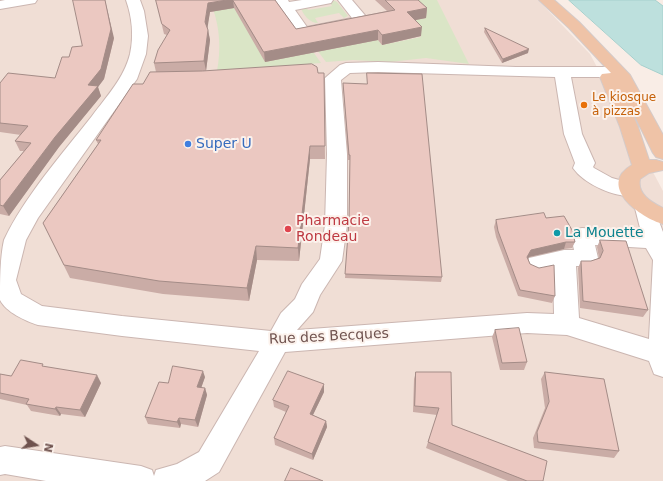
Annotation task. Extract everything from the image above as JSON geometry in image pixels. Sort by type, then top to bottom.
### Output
[{"type":"main road","points":[[546,0],[584,36],[622,76],[643,118],[663,153]]},
{"type":"main road","points":[[584,36],[606,72],[631,133],[635,177],[634,198],[654,212]]},
{"type":"main road","points":[[635,177],[663,166]]},
{"type":"street","points":[[0,5],[30,0]]},
{"type":"street","name":"Rue des Becques","points":[[133,0],[137,12],[140,36],[135,80],[46,190],[29,215],[15,240],[6,264],[2,281],[12,300],[38,315],[122,326],[278,342],[527,323],[567,325],[662,360]]},
{"type":"street","points":[[283,3],[326,0]]},
{"type":"street","points":[[283,3],[303,32],[362,20],[345,0]]},
{"type":"street","points":[[323,69],[378,67],[606,72],[617,79],[632,109],[643,118]]},
{"type":"street","points":[[167,481],[182,478],[209,462],[290,320],[304,305],[310,291],[331,261],[336,225],[337,154],[333,78],[346,68]]},
{"type":"street","points":[[559,72],[563,76],[573,134],[585,163],[584,168],[587,173],[593,178],[613,186],[635,177]]},
{"type":"street","points":[[654,212],[654,241],[663,264],[662,360]]},
{"type":"street","points":[[537,264],[564,258],[587,258],[582,236],[654,241]]},
{"type":"street","points":[[564,258],[567,325]]},
{"type":"street","points":[[0,461],[5,460],[141,481]]},
{"type":"shaded area","points":[[0,0],[538,0],[590,54],[663,191],[663,481],[0,481]]},
{"type":"green space","points":[[237,0],[304,39],[321,63],[217,71],[219,40],[213,9]]},
{"type":"green space","points":[[333,0],[337,2],[348,16],[344,18],[339,13],[315,18],[318,23],[315,23],[307,18],[301,8],[305,5],[308,10],[332,6],[329,1]]},
{"type":"green space","points":[[408,0],[437,0],[469,64],[426,58],[390,62],[353,60],[326,62],[308,38],[378,40],[382,45],[421,37]]},
{"type":"water","points":[[569,0],[655,0],[663,6],[663,75],[641,65]]},
{"type":"building","points":[[73,0],[105,0],[111,29],[101,69],[88,85],[98,86],[55,137],[3,206],[0,205],[0,180],[31,143],[15,141],[28,126],[0,123],[0,83],[8,73],[55,78],[62,57],[69,57],[72,47],[82,46]]},
{"type":"building","points":[[156,0],[227,0],[208,3],[205,22],[208,30],[204,61],[154,63],[158,50],[170,30],[162,24]]},
{"type":"building","points":[[233,0],[275,0],[296,29],[395,10],[385,0],[418,0],[427,8],[407,12],[422,27],[382,35],[378,30],[264,52]]},
{"type":"building","points":[[485,28],[529,49],[503,59]]},
{"type":"building","points":[[312,64],[317,67],[318,73],[324,73],[325,146],[310,146],[298,248],[256,246],[247,288],[159,281],[64,265],[43,223],[101,140],[96,140],[133,84],[143,84],[150,72],[202,71]]},
{"type":"building","points":[[367,73],[422,74],[442,277],[345,274],[349,221],[350,155],[343,83],[367,84]]},
{"type":"building","points":[[544,213],[546,218],[564,216],[572,230],[575,242],[566,242],[531,250],[527,257],[530,264],[539,268],[554,265],[555,296],[520,290],[498,231],[496,220]]},
{"type":"building","points":[[600,240],[626,241],[648,310],[583,301],[581,261],[591,261],[600,258],[603,251]]},
{"type":"building","points":[[519,328],[527,362],[502,363],[495,330]]},
{"type":"building","points":[[21,360],[43,364],[42,366],[97,375],[80,410],[56,407],[55,409],[26,404],[29,399],[0,393],[0,374],[11,376]]},
{"type":"building","points":[[173,366],[203,371],[197,387],[205,388],[195,420],[179,418],[177,422],[145,417],[159,382],[168,383]]},
{"type":"building","points":[[288,371],[324,384],[310,414],[326,421],[312,454],[274,438],[289,406],[273,400]]},
{"type":"building","points":[[416,372],[451,372],[452,425],[547,461],[543,481],[527,481],[428,442],[439,408],[415,406]]},
{"type":"building","points":[[545,372],[604,379],[619,451],[538,442],[537,432],[549,402]]},
{"type":"building","points":[[291,468],[323,481],[285,481]]},
{"type":"place","name":"Le kiosque à pizzas","points":[[584,105]]},
{"type":"place","name":"Super U","points":[[188,144]]},
{"type":"place","name":"Pharmacie Rondeau","points":[[288,229]]},
{"type":"place","name":"La Mouette","points":[[557,233]]}]
